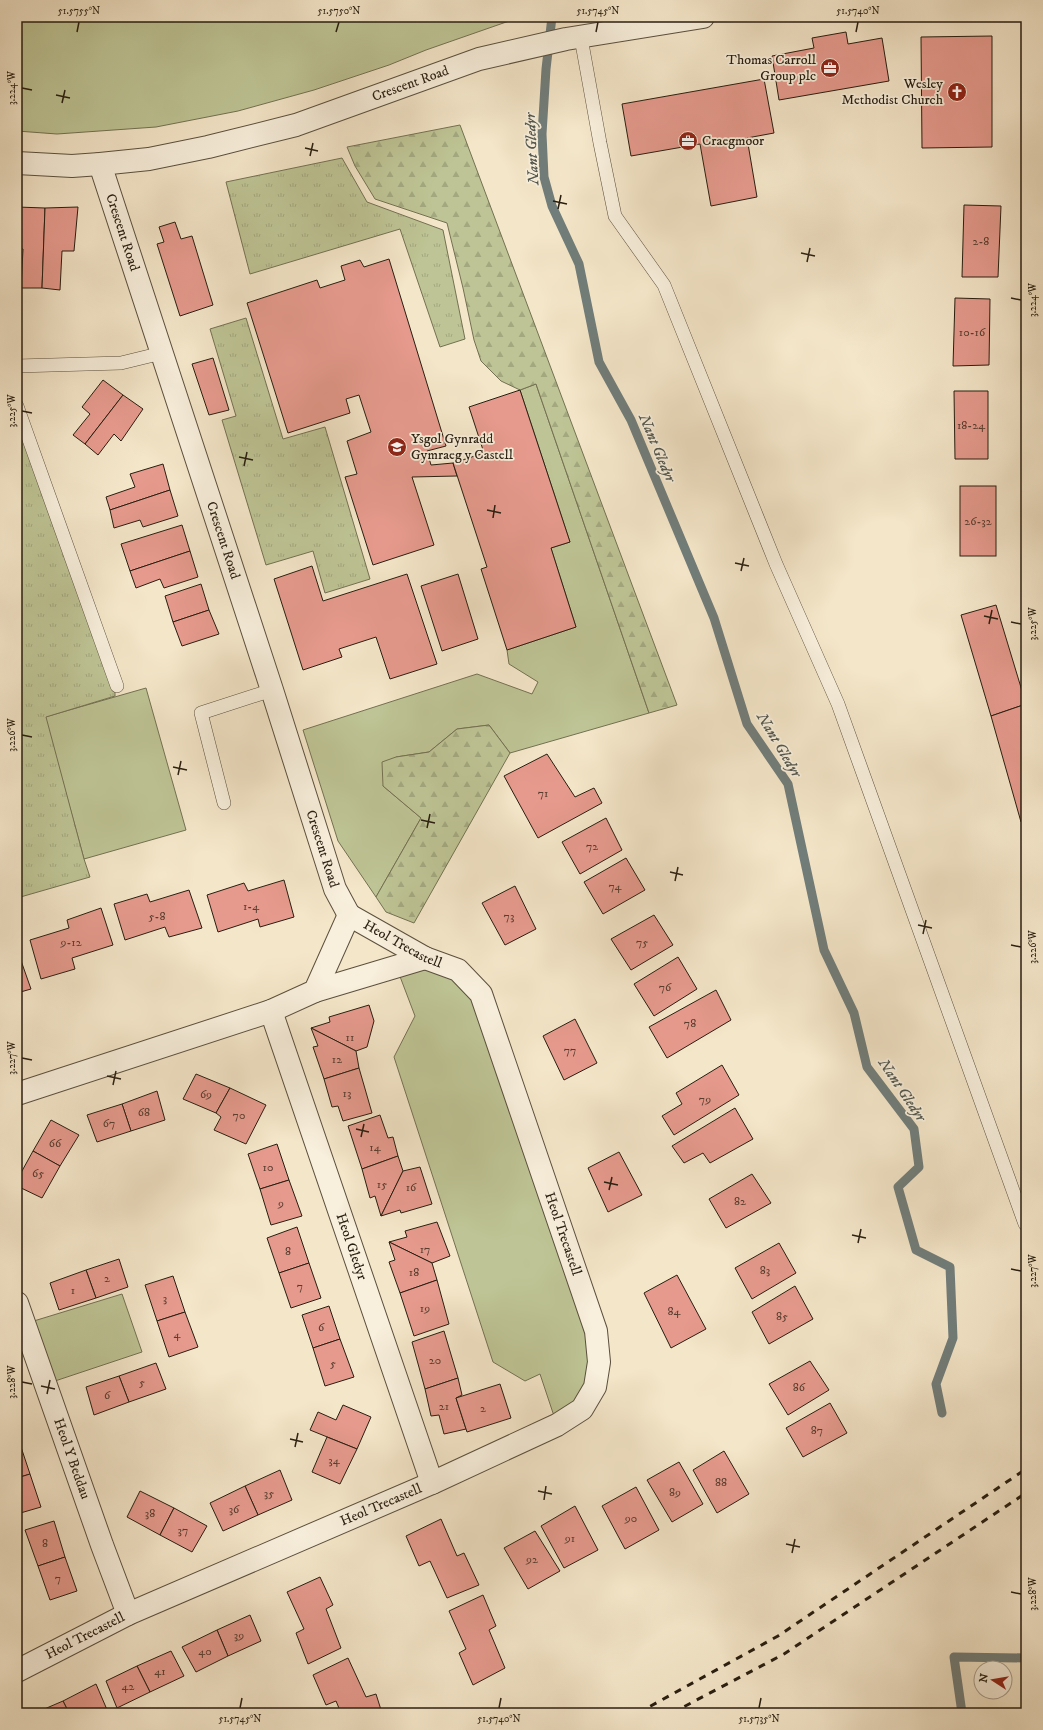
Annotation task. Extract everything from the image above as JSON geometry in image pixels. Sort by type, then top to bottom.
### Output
[{"type":"street","name":"Crescent Road","points":[[17,163],[72,166],[100,164],[173,154],[296,125],[478,59],[531,46],[703,17]]},
{"type":"street","name":"Crescent Road","points":[[100,164],[272,690],[335,889],[349,915]]},
{"type":"street","name":"Heol Trecastell","points":[[17,1671],[128,1614],[432,1483],[557,1425],[582,1409],[595,1387],[599,1362],[596,1331],[481,994],[458,970],[425,958],[349,915],[315,991]]},
{"type":"street","points":[[17,1094],[271,1011],[315,991],[425,958]]},
{"type":"street","name":"Heol Gledyr","points":[[271,1011],[432,1483]]},
{"type":"street","name":"Heol Y Beddau","points":[[17,1303],[102,1545],[128,1614]]},
{"type":"lane","points":[[574,38],[600,143],[615,216],[664,286],[776,564],[838,704],[1025,1224]]},
{"type":"lane","points":[[17,366],[121,363],[162,353]]},
{"type":"lane","points":[[17,406],[117,686]]},
{"type":"lane","points":[[224,803],[202,713],[272,690]]},
{"type":"green space","points":[[17,17],[514,17],[512,20],[426,50],[389,65],[314,90],[238,111],[156,127],[57,134],[17,131]]},
{"type":"green space","points":[[460,125],[677,705],[649,713],[536,384],[520,390],[501,381],[481,361],[474,340],[447,223],[375,199],[355,166],[347,147]]},
{"type":"green space","points":[[342,158],[367,202],[443,230],[465,339],[440,347],[400,229],[250,274],[226,182]]},
{"type":"green space","points":[[246,318],[283,439],[325,427],[370,579],[325,593],[313,551],[266,565],[222,420],[236,416],[210,329]]},
{"type":"green space","points":[[536,384],[649,713],[510,753],[489,725],[457,729],[429,752],[396,757],[383,786],[421,818],[376,897],[338,841],[303,730],[477,674],[532,694],[538,682],[509,664],[507,650],[576,627],[551,548],[570,542],[520,390]]},
{"type":"green space","points":[[17,406],[115,679],[115,696],[46,717],[90,877],[17,898]]},
{"type":"green space","points":[[146,688],[186,830],[84,859],[45,717]]},
{"type":"green space","points":[[489,725],[510,753],[414,923],[386,912],[376,897],[421,818],[383,786],[382,762],[396,757],[429,752],[457,729]]},
{"type":"green space","points":[[425,958],[481,994],[596,1331],[595,1387],[557,1425],[540,1374],[525,1381],[493,1362],[394,1057],[415,1016],[396,966]]},
{"type":"green space","points":[[122,1294],[142,1352],[46,1384],[24,1324]]},
{"type":"building","name":"Thomas Carroll Group plc","points":[[846,32],[848,44],[882,38],[889,81],[779,100],[772,56],[814,48],[812,38]]},
{"type":"building","name":"Wesley Methodist Church","points":[[992,36],[992,147],[922,148],[921,37]]},
{"type":"building","name":"Craegmoor","points":[[764,79],[774,133],[747,138],[757,197],[711,206],[700,144],[631,156],[622,104]]},
{"type":"building","points":[[964,205],[1001,206],[998,277],[962,277]]},
{"type":"building","points":[[17,207],[45,208],[42,288],[21,288],[23,249],[17,248]]},
{"type":"building","points":[[78,207],[74,251],[62,251],[60,290],[42,288],[45,208]]},
{"type":"building","points":[[175,222],[181,239],[192,236],[213,305],[180,316],[157,244],[164,242],[159,227]]},
{"type":"building","points":[[389,259],[446,446],[427,451],[431,465],[453,463],[457,476],[412,477],[434,545],[373,565],[345,477],[357,474],[347,441],[371,432],[359,395],[346,399],[350,413],[288,433],[247,303],[317,280],[320,288],[345,280],[341,266],[360,260],[364,267]]},
{"type":"building","points":[[955,298],[990,299],[989,365],[953,366]]},
{"type":"building","points":[[213,358],[229,410],[209,415],[192,364]]},
{"type":"building","points":[[103,380],[123,395],[85,444],[73,435],[90,414],[82,407]]},
{"type":"building","points":[[520,390],[570,542],[551,548],[576,627],[507,650],[481,569],[487,567],[453,463],[484,453],[469,407]]},
{"type":"building","points":[[954,391],[988,391],[988,459],[955,459]]},
{"type":"building","points":[[123,395],[143,409],[121,441],[114,434],[98,455],[85,444]]},
{"type":"building","points":[[163,464],[170,490],[110,510],[106,497],[135,487],[130,474]]},
{"type":"building","points":[[960,486],[996,486],[996,556],[960,556]]},
{"type":"building","points":[[170,490],[178,516],[143,527],[140,520],[114,528],[110,510]]},
{"type":"building","points":[[182,525],[190,551],[130,571],[121,544]]},
{"type":"building","points":[[190,551],[198,577],[164,588],[160,579],[136,588],[130,571]]},
{"type":"building","points":[[312,566],[323,601],[407,574],[437,664],[390,679],[376,637],[339,649],[342,657],[303,670],[274,579]]},
{"type":"building","points":[[458,574],[478,639],[442,651],[421,586]]},
{"type":"building","points":[[201,584],[209,610],[173,622],[165,596]]},
{"type":"building","points":[[996,605],[1026,704],[991,716],[961,615]]},
{"type":"building","points":[[209,610],[219,634],[182,646],[173,622]]},
{"type":"building","points":[[1026,704],[1026,820],[1021,822],[991,716]]},
{"type":"building","points":[[547,754],[575,797],[594,788],[602,803],[538,838],[504,776]]},
{"type":"building","points":[[606,818],[622,850],[580,874],[562,842]]},
{"type":"building","points":[[626,858],[645,890],[603,914],[584,882]]},
{"type":"building","points":[[284,880],[294,917],[260,927],[258,919],[218,932],[207,895],[244,883],[248,891]]},
{"type":"building","points":[[515,886],[536,929],[505,945],[482,903]]},
{"type":"building","points":[[189,890],[202,928],[169,937],[165,927],[125,940],[114,904],[147,894],[150,902]]},
{"type":"building","points":[[101,908],[113,945],[72,958],[75,969],[41,979],[30,940],[69,928],[67,920]]},
{"type":"building","points":[[654,915],[673,945],[631,970],[611,939]]},
{"type":"building","points":[[17,955],[19,955],[31,989],[17,993]]},
{"type":"building","points":[[678,957],[697,989],[654,1016],[634,984]]},
{"type":"building","points":[[716,990],[731,1020],[667,1058],[649,1027]]},
{"type":"building","points":[[369,1005],[374,1021],[367,1047],[356,1051],[311,1028],[330,1022],[329,1017]]},
{"type":"building","points":[[575,1019],[597,1063],[564,1080],[543,1036]]},
{"type":"building","points":[[311,1028],[356,1051],[359,1068],[324,1079],[313,1047],[318,1046]]},
{"type":"building","points":[[722,1065],[739,1095],[674,1135],[662,1116],[682,1104],[676,1093]]},
{"type":"building","points":[[359,1068],[372,1113],[343,1121],[338,1106],[332,1107],[324,1079]]},
{"type":"building","points":[[196,1074],[230,1088],[216,1113],[183,1099]]},
{"type":"building","points":[[230,1088],[266,1105],[246,1144],[214,1130],[221,1117],[216,1113]]},
{"type":"building","points":[[157,1091],[165,1120],[131,1131],[122,1104]]},
{"type":"building","points":[[122,1104],[131,1131],[97,1142],[87,1115]]},
{"type":"building","points":[[735,1108],[753,1139],[710,1163],[703,1153],[684,1163],[672,1146]]},
{"type":"building","points":[[380,1115],[388,1138],[393,1137],[398,1156],[362,1169],[348,1126]]},
{"type":"building","points":[[51,1120],[79,1135],[60,1166],[33,1151]]},
{"type":"building","points":[[277,1144],[289,1180],[260,1189],[248,1154]]},
{"type":"building","points":[[33,1151],[60,1166],[42,1198],[17,1186],[17,1180]]},
{"type":"building","points":[[619,1152],[642,1195],[608,1212],[588,1168]]},
{"type":"building","points":[[398,1156],[403,1171],[381,1216],[375,1196],[370,1198],[362,1169]]},
{"type":"building","points":[[420,1167],[432,1204],[401,1213],[400,1210],[381,1216],[403,1171]]},
{"type":"building","points":[[752,1174],[771,1203],[726,1228],[709,1199]]},
{"type":"building","points":[[289,1180],[302,1216],[271,1225],[260,1189]]},
{"type":"building","points":[[437,1222],[450,1256],[432,1263],[389,1242],[407,1237],[405,1231]]},
{"type":"building","points":[[297,1227],[309,1263],[279,1273],[267,1238]]},
{"type":"building","points":[[389,1242],[432,1263],[437,1280],[400,1293],[389,1262],[395,1260]]},
{"type":"building","points":[[779,1243],[796,1273],[752,1299],[735,1268]]},
{"type":"building","points":[[119,1259],[128,1287],[96,1298],[86,1270]]},
{"type":"building","points":[[309,1263],[321,1298],[291,1308],[279,1273]]},
{"type":"building","points":[[86,1270],[96,1298],[59,1310],[50,1283]]},
{"type":"building","points":[[677,1275],[706,1329],[671,1348],[644,1293]]},
{"type":"building","points":[[173,1276],[185,1312],[157,1321],[145,1285]]},
{"type":"building","points":[[437,1280],[449,1324],[414,1336],[400,1293]]},
{"type":"building","points":[[795,1286],[813,1319],[769,1344],[752,1312]]},
{"type":"building","points":[[329,1306],[340,1339],[313,1348],[302,1315]]},
{"type":"building","points":[[185,1312],[198,1347],[169,1357],[157,1321]]},
{"type":"building","points":[[444,1331],[458,1378],[425,1389],[412,1342]]},
{"type":"building","points":[[340,1339],[354,1377],[325,1386],[313,1348]]},
{"type":"building","points":[[810,1361],[829,1390],[788,1415],[769,1384]]},
{"type":"building","points":[[156,1363],[166,1389],[129,1402],[119,1376]]},
{"type":"building","points":[[119,1376],[129,1402],[94,1415],[86,1387]]},
{"type":"building","points":[[458,1378],[462,1395],[456,1398],[466,1429],[444,1434],[439,1415],[431,1416],[425,1389]]},
{"type":"building","points":[[500,1384],[511,1418],[467,1432],[456,1398]]},
{"type":"building","points":[[830,1403],[847,1433],[803,1457],[786,1428]]},
{"type":"building","points":[[343,1405],[371,1417],[357,1449],[310,1430],[318,1412],[336,1420]]},
{"type":"building","points":[[17,1435],[30,1474],[17,1478]]},
{"type":"building","points":[[327,1437],[357,1449],[340,1484],[312,1472]]},
{"type":"building","points":[[724,1451],[749,1494],[717,1513],[693,1470]]},
{"type":"building","points":[[679,1462],[703,1504],[672,1522],[647,1480]]},
{"type":"building","points":[[280,1470],[292,1500],[258,1515],[245,1486]]},
{"type":"building","points":[[30,1474],[41,1507],[17,1514],[17,1478]]},
{"type":"building","points":[[245,1486],[258,1515],[223,1531],[210,1503]]},
{"type":"building","points":[[636,1487],[659,1530],[625,1549],[602,1506]]},
{"type":"building","points":[[140,1491],[174,1508],[160,1535],[127,1517]]},
{"type":"building","points":[[575,1506],[598,1550],[564,1568],[541,1526]]},
{"type":"building","points":[[174,1508],[207,1526],[192,1552],[160,1535]]},
{"type":"building","points":[[441,1519],[457,1556],[464,1553],[479,1585],[447,1598],[430,1561],[419,1566],[406,1536]]},
{"type":"building","points":[[54,1521],[65,1557],[38,1566],[25,1530]]},
{"type":"building","points":[[535,1531],[560,1571],[528,1589],[504,1548]]},
{"type":"building","points":[[65,1557],[77,1591],[50,1600],[38,1566]]},
{"type":"building","points":[[320,1577],[333,1605],[326,1609],[341,1648],[308,1664],[296,1633],[304,1629],[287,1592]]},
{"type":"building","points":[[483,1595],[496,1626],[489,1630],[505,1668],[473,1685],[459,1653],[466,1649],[449,1611]]},
{"type":"building","points":[[250,1615],[261,1641],[228,1656],[217,1630]]},
{"type":"building","points":[[217,1630],[228,1656],[196,1672],[182,1647]]},
{"type":"building","points":[[171,1651],[184,1676],[150,1692],[137,1666]]},
{"type":"building","points":[[348,1658],[366,1697],[376,1694],[382,1713],[341,1713],[336,1701],[326,1705],[313,1675]]},
{"type":"building","points":[[137,1666],[150,1692],[117,1708],[106,1681]]},
{"type":"building","points":[[96,1684],[108,1712],[69,1713],[63,1701]]},
{"type":"building","points":[[63,1701],[69,1713],[35,1713]]},
{"type":"waterway","name":"Nant Gledyr","points":[[552,17],[546,69],[542,134],[544,177],[552,206],[579,264],[599,362],[631,420],[714,618],[747,724],[788,784],[824,950],[854,1013],[867,1067],[914,1129],[919,1167],[898,1187],[916,1250],[950,1267],[953,1338],[936,1384],[942,1413]]},
{"type":"waterway","points":[[962,1713],[954,1657],[1026,1658]]},
{"type":"railway","points":[[638,1713],[778,1636],[1026,1469]]},
{"type":"railway","points":[[672,1713],[784,1654],[1026,1493]]},
{"type":"place","name":"Thomas Carroll Group plc","points":[[830,68]]},
{"type":"place","name":"Wesley Methodist Church","points":[[957,92]]},
{"type":"place","name":"Craegmoor","points":[[688,141]]},
{"type":"place","name":"Ysgol Gynradd Gymraeg y Castell","points":[[397,447]]}]
